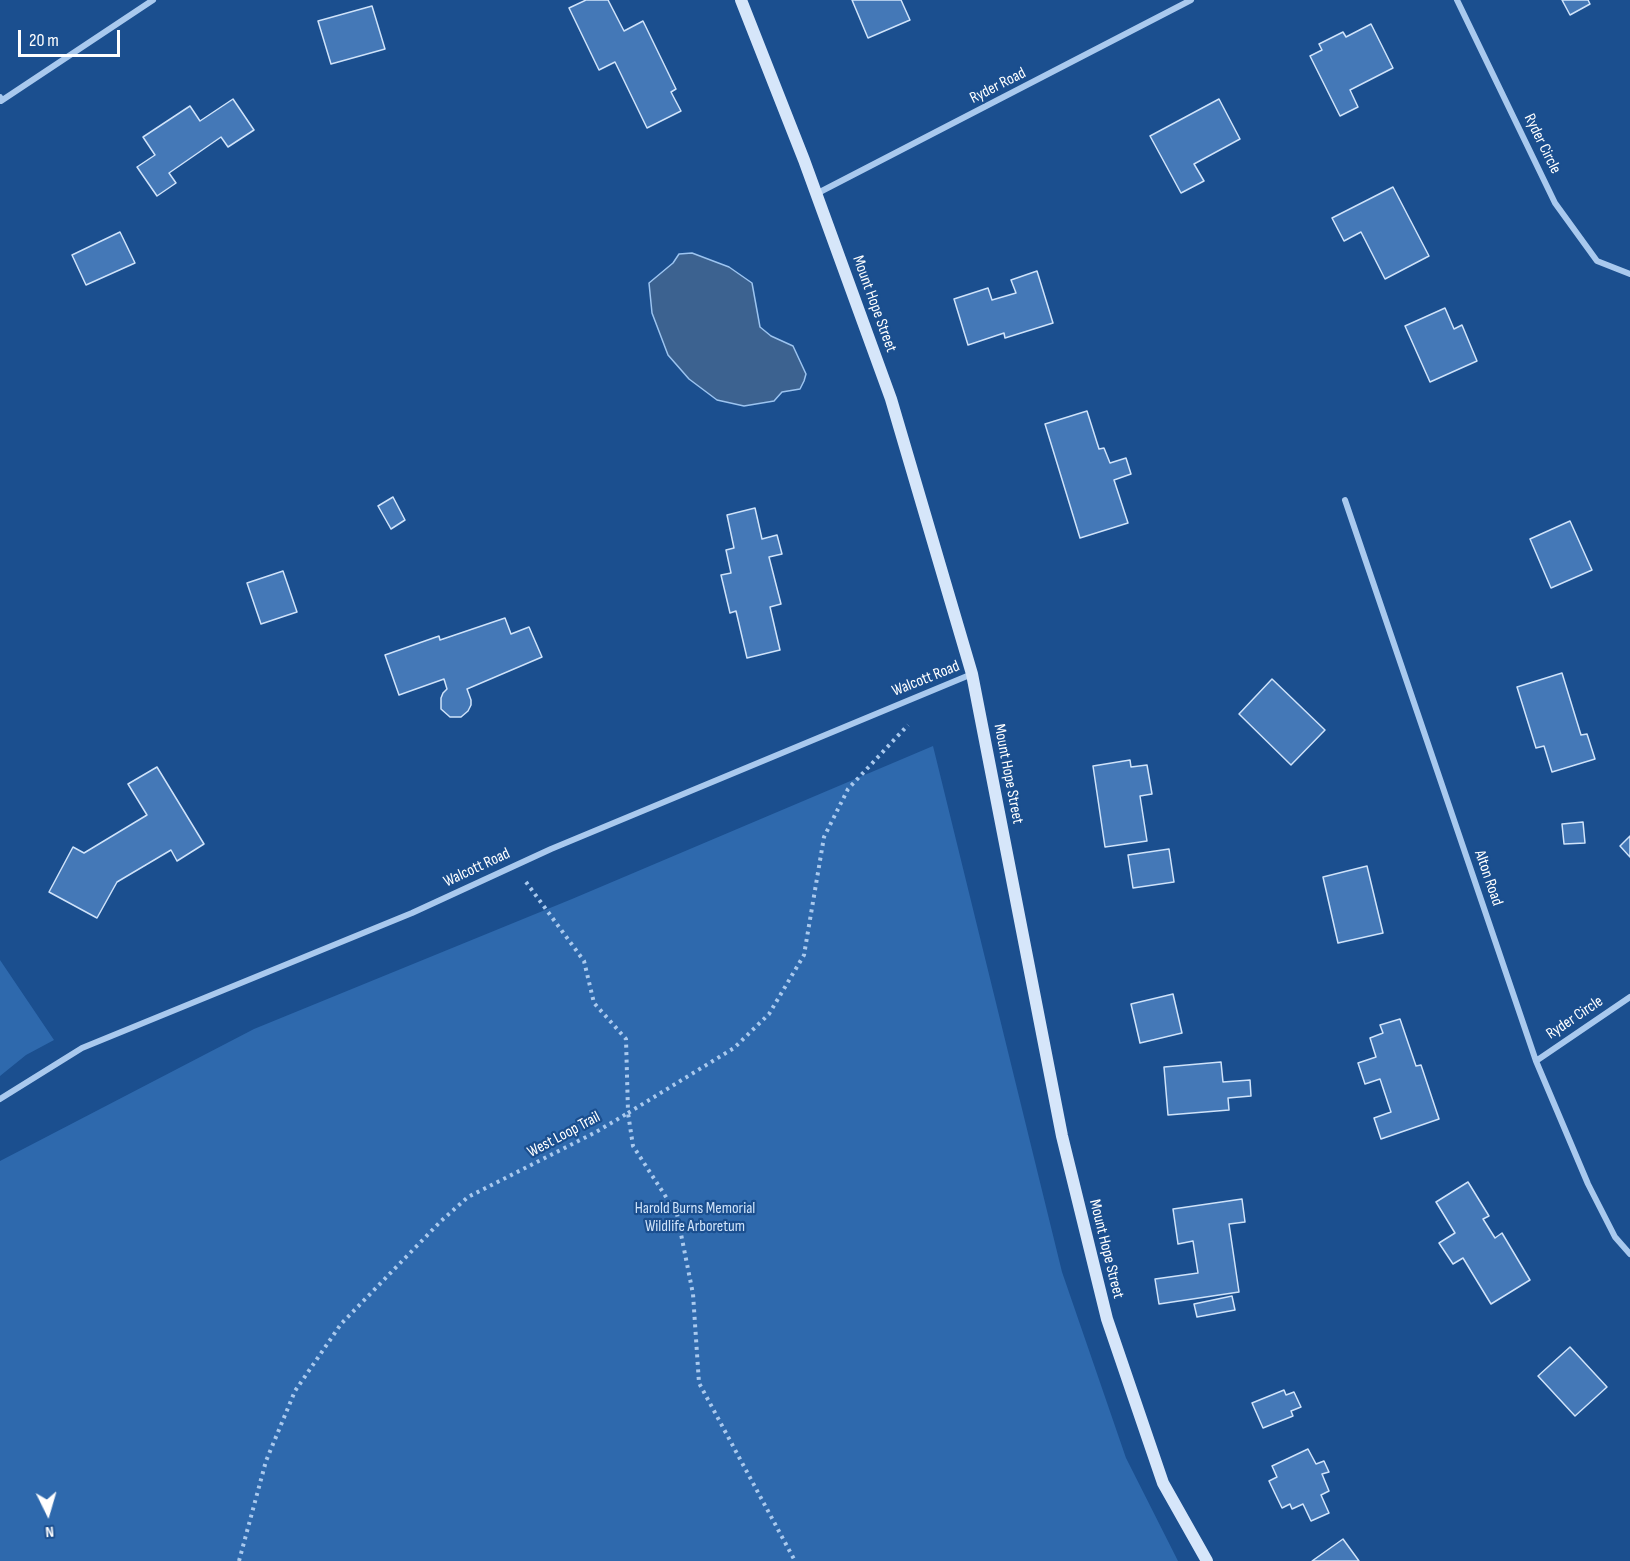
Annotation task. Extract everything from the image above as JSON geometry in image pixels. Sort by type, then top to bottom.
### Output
[{"type":"street","points":[[1,99],[153,0]]},
{"type":"street","name":"Mount Hope Street","points":[[741,0],[816,194],[891,399],[972,674],[1062,1136],[1107,1319],[1163,1483],[1207,1561]]},
{"type":"street","name":"Ryder Road","points":[[816,194],[1191,0]]},
{"type":"street","name":"Ryder Circle","points":[[1457,0],[1555,203],[1597,261],[1630,274]]},
{"type":"street","name":"Alton Road","points":[[1345,500],[1536,1061],[1588,1184],[1615,1237],[1630,1254]]},
{"type":"street","name":"Walcott Road","points":[[0,1099],[82,1048],[412,913],[573,840],[972,674]]},
{"type":"street","name":"Ryder Circle","points":[[1536,1061],[1630,997]]},
{"type":"path","name":"West Loop Trail","points":[[239,1561],[266,1461],[295,1391],[341,1324],[441,1221],[468,1197],[596,1132],[628,1113],[734,1048],[769,1014],[804,955],[824,837],[848,789],[914,717]]},
{"type":"path","points":[[514,866],[584,961],[594,1003],[626,1039],[628,1113],[633,1146],[678,1214],[693,1294],[699,1383],[795,1561]]},
{"type":"green space","name":"Harold Burns Memorial Wildlife Arboretum","points":[[933,746],[1062,1272],[1126,1458],[1178,1561],[0,1561],[0,1161],[254,1029],[572,899]]},
{"type":"green space","points":[[0,960],[54,1040],[26,1055],[0,1076]]},
{"type":"shaded area","points":[[692,253],[729,267],[752,283],[760,327],[771,336],[793,346],[806,374],[800,389],[782,392],[774,401],[744,406],[717,400],[689,379],[668,355],[652,313],[649,283],[673,263],[679,254]]},
{"type":"building","points":[[586,0],[608,0],[624,31],[643,21],[676,89],[671,92],[681,111],[647,128],[615,62],[599,70],[569,8]]},
{"type":"building","points":[[852,0],[901,0],[910,20],[868,38]]},
{"type":"building","points":[[1562,0],[1588,0],[1590,4],[1570,15]]},
{"type":"building","points":[[372,6],[385,49],[331,64],[318,21]]},
{"type":"building","points":[[1371,24],[1393,68],[1350,90],[1358,107],[1340,116],[1310,56],[1322,50],[1319,44],[1343,32],[1346,37]]},
{"type":"building","points":[[233,99],[254,130],[228,147],[221,137],[169,173],[176,183],[157,196],[137,167],[155,155],[143,137],[190,106],[200,121]]},
{"type":"building","points":[[1219,99],[1240,139],[1194,164],[1204,181],[1181,193],[1150,136]]},
{"type":"building","points":[[1393,187],[1429,256],[1385,279],[1361,232],[1344,241],[1332,218]]},
{"type":"building","points":[[120,232],[135,263],[86,285],[72,255]]},
{"type":"building","points":[[1037,271],[1053,323],[1005,338],[1004,333],[968,345],[954,299],[988,288],[992,300],[1016,293],[1011,280]]},
{"type":"building","points":[[1445,308],[1454,329],[1462,325],[1477,361],[1430,382],[1405,326]]},
{"type":"building","points":[[1087,411],[1099,449],[1104,448],[1110,463],[1126,458],[1131,474],[1114,480],[1128,523],[1080,538],[1045,424]]},
{"type":"building","points":[[393,497],[405,520],[391,529],[378,506]]},
{"type":"building","points":[[755,508],[762,539],[777,535],[782,554],[769,557],[781,604],[770,607],[780,650],[747,658],[736,611],[730,613],[721,575],[731,573],[726,550],[734,548],[727,515]]},
{"type":"building","points":[[1570,521],[1592,570],[1551,588],[1530,539]]},
{"type":"building","points":[[283,571],[297,612],[261,624],[247,583]]},
{"type":"building","points":[[505,618],[511,634],[529,627],[542,657],[467,689],[471,705],[461,717],[450,717],[441,709],[441,698],[447,689],[444,679],[399,695],[385,655],[439,636],[440,640]]},
{"type":"building","points":[[1562,673],[1581,735],[1587,734],[1595,759],[1552,772],[1544,746],[1536,748],[1517,687]]},
{"type":"building","points":[[1272,679],[1325,730],[1291,765],[1239,714]]},
{"type":"building","points":[[1130,760],[1131,767],[1147,765],[1152,794],[1140,796],[1147,841],[1105,847],[1093,766]]},
{"type":"building","points":[[157,767],[204,844],[177,861],[171,850],[117,882],[97,918],[49,892],[73,847],[84,853],[147,815],[128,784]]},
{"type":"building","points":[[1583,822],[1585,843],[1564,844],[1562,824]]},
{"type":"building","points":[[1630,836],[1630,857],[1620,846]]},
{"type":"building","points":[[1169,849],[1174,882],[1133,888],[1128,855]]},
{"type":"building","points":[[1367,866],[1383,933],[1338,943],[1323,877]]},
{"type":"building","points":[[1173,994],[1182,1033],[1140,1043],[1131,1004]]},
{"type":"building","points":[[1400,1019],[1416,1066],[1421,1065],[1439,1119],[1381,1139],[1374,1118],[1391,1112],[1380,1079],[1365,1084],[1358,1063],[1376,1057],[1370,1038],[1383,1033],[1380,1025]]},
{"type":"building","points":[[1221,1062],[1223,1082],[1250,1080],[1251,1096],[1228,1098],[1229,1110],[1168,1115],[1164,1067]]},
{"type":"building","points":[[1468,1182],[1489,1216],[1483,1219],[1495,1238],[1502,1233],[1530,1280],[1491,1304],[1463,1258],[1453,1264],[1439,1243],[1455,1233],[1436,1202]]},
{"type":"building","points":[[1242,1199],[1245,1222],[1229,1224],[1239,1292],[1159,1304],[1155,1279],[1198,1273],[1193,1241],[1178,1244],[1173,1209]]},
{"type":"building","points":[[1232,1296],[1235,1310],[1197,1317],[1194,1304]]},
{"type":"building","points":[[1570,1347],[1607,1387],[1575,1416],[1538,1376]]},
{"type":"building","points":[[1284,1390],[1286,1395],[1294,1392],[1301,1407],[1291,1411],[1293,1416],[1263,1428],[1252,1403]]},
{"type":"building","points":[[1308,1449],[1316,1464],[1324,1461],[1329,1472],[1322,1474],[1329,1491],[1321,1495],[1329,1513],[1311,1521],[1303,1504],[1292,1509],[1290,1504],[1282,1508],[1269,1481],[1277,1477],[1272,1466]]},
{"type":"building","points":[[1343,1539],[1359,1561],[1312,1561]]}]
